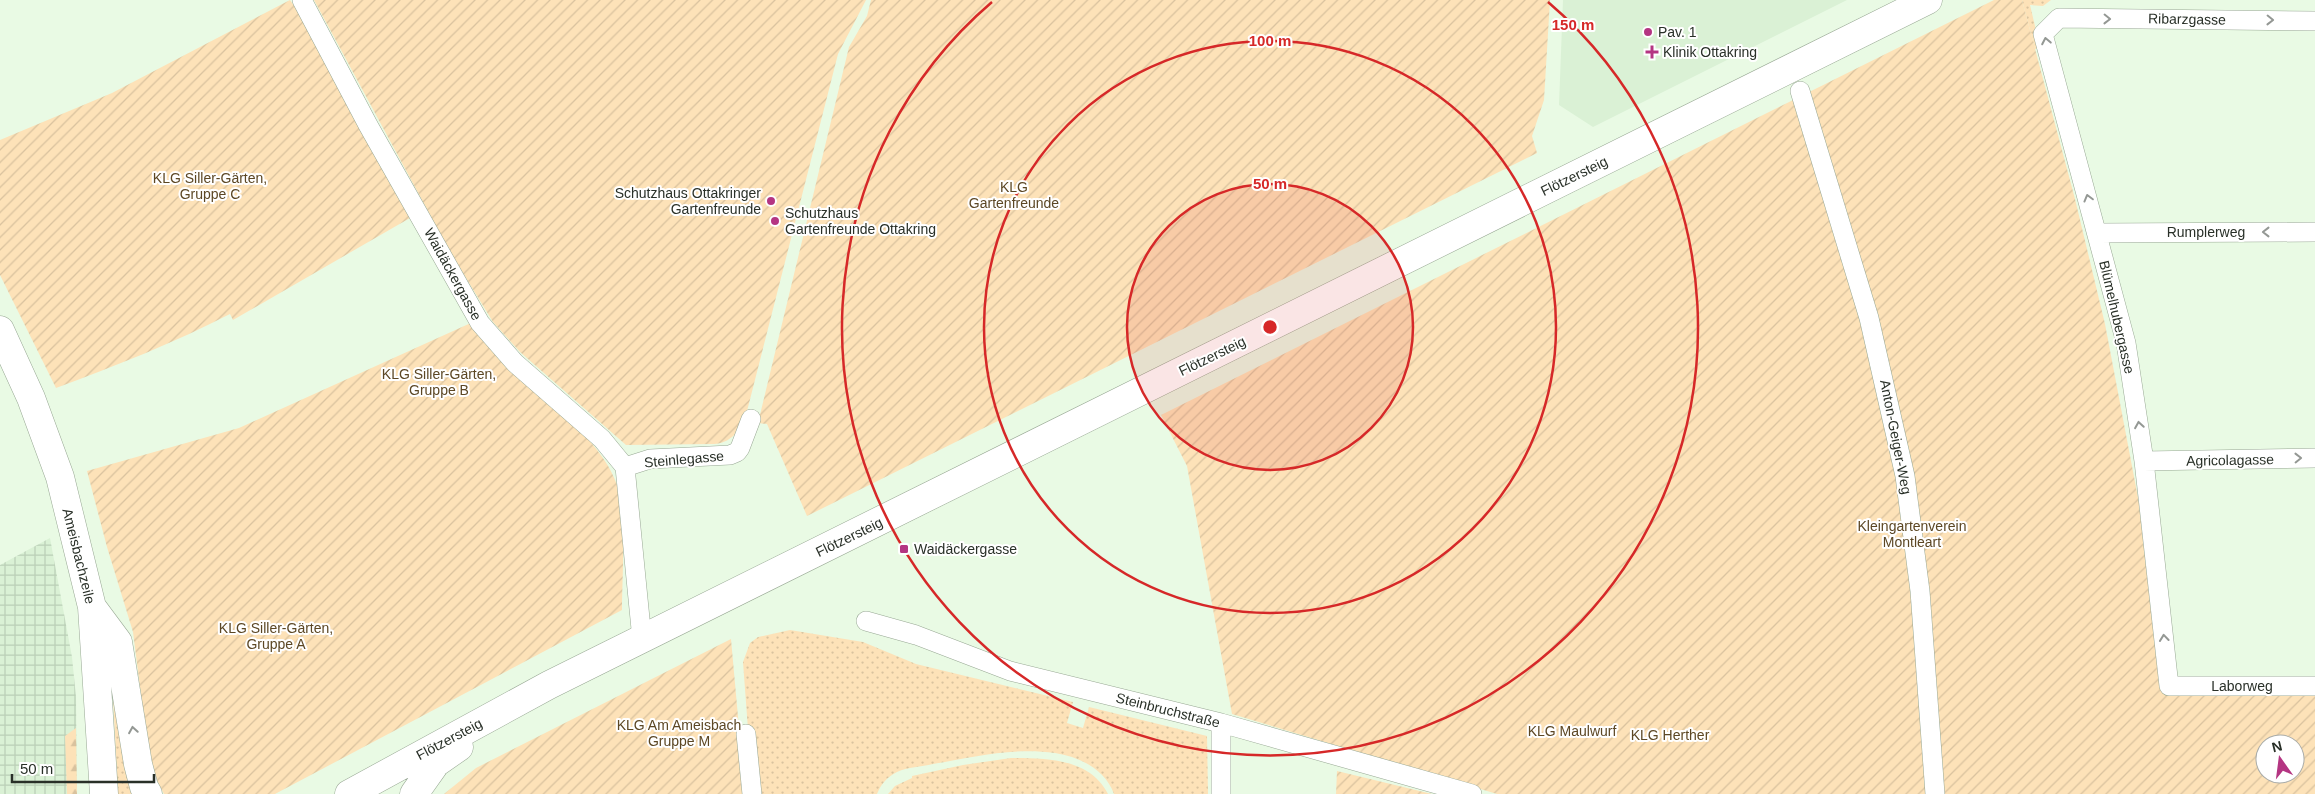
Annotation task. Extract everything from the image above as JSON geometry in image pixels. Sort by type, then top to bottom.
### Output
[{"type":"main road","name":"Flötzersteig","points":[[350,792],[549,685],[1928,0]]},
{"type":"main road","name":"Ameisbachzeile","points":[[0,330],[31,398],[60,477],[92,607],[104,794]]},
{"type":"main road","points":[[92,607],[118,642],[138,764],[144,787],[148,794]]},
{"type":"main road","name":"Flötzersteig","points":[[414,794],[436,763],[549,685]]},
{"type":"street","name":"Waidäckergasse","points":[[302,0],[368,125],[480,322],[515,363],[602,439],[625,467]]},
{"type":"street","name":"Ribarzgasse","points":[[2059,18],[2315,20]]},
{"type":"street","name":"Blümelhubergasse","points":[[2059,18],[2044,34],[2126,344],[2144,461],[2169,686]]},
{"type":"street","name":"Anton-Geiger-Weg","points":[[1800,91],[1869,318],[1905,476],[1920,591],[1935,794]]},
{"type":"street","name":"Rumplerweg","points":[[2097,233],[2315,232]]},
{"type":"street","name":"Steinlegasse","points":[[625,467],[650,458],[730,455],[737,452],[740,448],[750,419]]},
{"type":"street","name":"Agricolagasse","points":[[2144,461],[2315,458]]},
{"type":"street","points":[[625,467],[642,639]]},
{"type":"street","name":"Steinbruchstraße","points":[[866,621],[916,635],[1010,671],[1221,723],[1472,794]]},
{"type":"street","name":"Laborweg","points":[[2169,686],[2315,686]]},
{"type":"street","points":[[1221,723],[1221,794]]},
{"type":"street","points":[[746,734],[752,794]]},
{"type":"shaded area","name":"Klinik Ottakring","points":[[1563,0],[1847,0],[1593,127],[1559,105]]},
{"type":"shaded area","points":[[50,538],[72,657],[76,697],[77,794],[0,794],[0,565]]},
{"type":"green space","name":"KLG Siller-Gärten, Gruppe C","points":[[290,0],[300,14],[410,218],[233,320],[230,314],[144,354],[56,388],[0,275],[0,140],[112,93]]},
{"type":"green space","points":[[314,0],[866,0],[838,54],[745,419],[733,436],[725,442],[714,444],[626,445],[520,352],[493,322],[450,252]]},
{"type":"green space","name":"KLG Gartenfreunde","points":[[871,0],[1550,0],[1544,100],[1532,136],[1537,153],[807,516],[767,424],[758,423],[849,47],[867,16]]},
{"type":"green space","points":[[1994,0],[2022,0],[2075,199],[2105,324],[2139,503],[2160,688],[2168,696],[2315,696],[2315,794],[1497,794],[1232,714],[1187,466],[1161,415]]},
{"type":"green space","points":[[2022,0],[2051,0],[2043,6],[2030,5],[2040,47],[2035,49]]},
{"type":"green space","name":"KLG Siller-Gärten, Gruppe A","points":[[473,322],[587,438],[612,472],[617,485],[622,512],[622,610],[275,794],[164,794],[150,767],[133,632],[107,547],[87,471],[239,428]]},
{"type":"green space","points":[[790,630],[863,642],[916,664],[1073,702],[1067,723],[1083,728],[1089,707],[1207,736],[1208,794],[1114,794],[1110,785],[1098,771],[1082,761],[1055,753],[1024,751],[978,756],[906,769],[897,772],[887,779],[877,794],[757,794],[749,743],[743,662],[750,643],[758,637]]},
{"type":"green space","name":"KLG Am Ameisbach Gruppe M","points":[[731,639],[745,794],[444,794],[476,768]]},
{"type":"green space","points":[[111,659],[114,660],[128,783],[134,794],[118,794]]},
{"type":"green space","points":[[76,728],[77,794],[67,794],[65,736]]},
{"type":"green space","points":[[1011,758],[1066,762],[1090,773],[1100,782],[1108,794],[888,794],[895,786],[912,778],[912,776],[963,765]]},
{"type":"green space","points":[[1337,771],[1432,794],[1336,794]]},
{"type":"place","name":"Pav. 1","points":[[1648,32]]},
{"type":"place","name":"Klinik Ottakring","points":[[1652,52]]},
{"type":"place","name":"Schutzhaus Ottakringer Gartenfreunde","points":[[771,201]]},
{"type":"place","name":"Schutzhaus Gartenfreunde Ottakring","points":[[775,221]]},
{"type":"place","name":"Waidäckergasse","points":[[904,549]]},
{"type":"park label","name":"KLG Siller-Gärten, Gruppe B","points":[[439,382]]},
{"type":"park label","name":"Kleingartenverein Montleart","points":[[1912,534]]},
{"type":"park label","name":"KLG Maulwurf","points":[[1572,731]]},
{"type":"park label","name":"KLG Herther","points":[[1670,735]]}]
